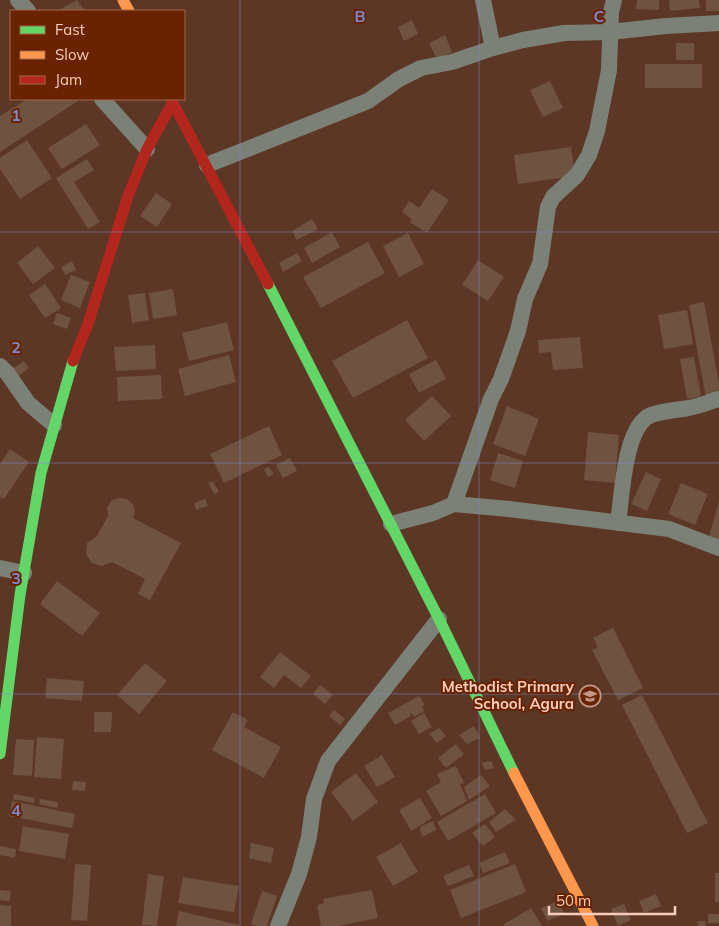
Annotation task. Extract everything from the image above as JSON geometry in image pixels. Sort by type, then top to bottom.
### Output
[{"type":"street","points":[[18,0],[27,10]]},
{"type":"street","points":[[483,0],[493,48]]},
{"type":"street","points":[[454,504],[491,399],[501,378],[518,331],[525,299],[540,264],[548,207],[553,197],[577,174],[589,156],[597,131],[609,70],[611,12],[614,0]]},
{"type":"street","points":[[207,165],[368,101],[399,79],[421,68],[452,62],[493,48],[523,40],[564,33],[610,32],[719,23]]},
{"type":"street","points":[[103,100],[147,149]]},
{"type":"street","points":[[172,100],[391,524],[535,816],[593,926]]},
{"type":"street","points":[[0,754],[24,573],[41,473],[69,370],[88,324],[123,212],[147,149],[172,100]]},
{"type":"street","points":[[0,366],[8,374],[28,403],[54,425]]},
{"type":"street","points":[[618,523],[630,447],[639,427],[649,416],[719,399]]},
{"type":"street","points":[[391,524],[433,513],[454,504],[669,529],[719,548]]},
{"type":"street","points":[[0,568],[24,573]]},
{"type":"street","points":[[278,926],[299,874],[309,837],[314,799],[328,761],[439,619]]},
{"type":"building","points":[[77,0],[84,10],[59,10]]},
{"type":"building","points":[[637,0],[659,0],[659,10],[636,9]]},
{"type":"building","points":[[669,0],[699,0],[700,8],[670,11]]},
{"type":"building","points":[[706,0],[719,0],[719,11],[706,11]]},
{"type":"building","points":[[412,20],[418,34],[404,41],[398,27]]},
{"type":"building","points":[[445,35],[452,52],[437,59],[429,43]]},
{"type":"building","points":[[676,43],[694,43],[694,60],[676,60]]},
{"type":"building","points":[[645,64],[702,64],[702,88],[645,88]]},
{"type":"building","points":[[550,81],[563,108],[543,117],[530,90]]},
{"type":"building","points":[[25,100],[79,100],[0,152],[0,116]]},
{"type":"building","points":[[86,124],[100,145],[62,169],[48,148]]},
{"type":"building","points":[[27,140],[52,178],[20,199],[0,169],[0,158]]},
{"type":"building","points":[[571,147],[575,176],[518,184],[514,155]]},
{"type":"building","points":[[87,159],[94,170],[74,182],[100,222],[88,229],[56,178]]},
{"type":"building","points":[[432,189],[449,200],[427,233],[410,222],[412,219],[402,212],[409,201],[419,208]]},
{"type":"building","points":[[156,193],[172,204],[157,227],[140,216]]},
{"type":"building","points":[[312,219],[318,229],[297,240],[292,231]]},
{"type":"building","points":[[332,232],[340,247],[312,263],[304,248]]},
{"type":"building","points":[[408,233],[424,264],[399,277],[383,246]]},
{"type":"building","points":[[368,242],[385,273],[321,308],[303,277]]},
{"type":"building","points":[[38,246],[55,268],[33,284],[17,263]]},
{"type":"building","points":[[297,253],[302,261],[283,272],[279,263]]},
{"type":"building","points":[[478,260],[504,277],[488,301],[462,285]]},
{"type":"building","points":[[72,261],[76,270],[65,275],[61,267]]},
{"type":"building","points":[[71,275],[90,282],[80,308],[61,300]]},
{"type":"building","points":[[45,284],[61,308],[45,318],[29,295]]},
{"type":"building","points":[[173,289],[177,315],[153,319],[149,293]]},
{"type":"building","points":[[145,293],[149,320],[132,323],[128,295]]},
{"type":"building","points":[[704,302],[719,384],[719,396],[706,398],[689,305]]},
{"type":"building","points":[[687,310],[693,344],[664,349],[658,315]]},
{"type":"building","points":[[57,313],[71,318],[67,329],[53,324]]},
{"type":"building","points":[[407,320],[428,358],[353,398],[332,361]]},
{"type":"building","points":[[227,322],[234,350],[189,361],[182,333]]},
{"type":"building","points":[[580,337],[583,368],[553,370],[551,352],[539,353],[538,340]]},
{"type":"building","points":[[155,345],[156,369],[116,371],[114,347]]},
{"type":"building","points":[[229,355],[236,382],[185,396],[178,369]]},
{"type":"building","points":[[694,357],[701,396],[687,399],[680,359]]},
{"type":"building","points":[[436,360],[446,379],[419,393],[409,374]]},
{"type":"building","points":[[24,361],[29,368],[17,377],[12,369]]},
{"type":"building","points":[[161,375],[162,399],[118,401],[117,377]]},
{"type":"building","points":[[432,396],[451,416],[424,441],[405,420]]},
{"type":"building","points":[[507,406],[539,419],[525,456],[493,444]]},
{"type":"building","points":[[269,426],[282,455],[224,483],[210,454]]},
{"type":"building","points":[[588,432],[619,435],[615,483],[584,480]]},
{"type":"building","points":[[10,449],[29,462],[4,499],[0,497],[0,464]]},
{"type":"building","points":[[498,453],[523,461],[515,488],[490,480]]},
{"type":"building","points":[[290,458],[297,471],[283,478],[276,465]]},
{"type":"building","points":[[269,467],[274,474],[268,477],[264,469]]},
{"type":"building","points":[[646,472],[661,479],[647,511],[631,504]]},
{"type":"building","points":[[213,481],[219,492],[214,494],[208,483]]},
{"type":"building","points":[[681,483],[708,494],[695,525],[668,514]]},
{"type":"building","points":[[119,498],[127,499],[133,504],[135,512],[133,518],[181,543],[150,600],[138,594],[145,579],[112,562],[102,566],[92,563],[86,554],[87,543],[97,536],[108,516],[107,507],[112,500]]},
{"type":"building","points":[[205,499],[208,506],[196,510],[194,503]]},
{"type":"building","points":[[719,502],[719,542],[708,539]]},
{"type":"building","points":[[57,581],[100,613],[82,636],[40,604]]},
{"type":"building","points":[[613,628],[643,688],[618,700],[592,650],[598,647],[593,638]]},
{"type":"building","points":[[280,652],[311,676],[301,688],[284,675],[274,688],[260,677]]},
{"type":"building","points":[[145,663],[167,681],[139,714],[117,695]]},
{"type":"building","points":[[47,678],[84,681],[82,701],[45,698]]},
{"type":"building","points":[[320,685],[333,695],[325,704],[313,694]]},
{"type":"building","points":[[642,695],[708,823],[687,833],[622,705]]},
{"type":"building","points":[[419,696],[425,705],[422,707],[424,711],[414,717],[410,713],[411,716],[395,725],[388,713]]},
{"type":"building","points":[[334,710],[345,719],[340,725],[329,716]]},
{"type":"building","points":[[94,712],[112,712],[111,732],[94,732]]},
{"type":"building","points":[[233,712],[248,720],[244,727],[281,747],[264,778],[212,750]]},
{"type":"building","points":[[424,713],[432,727],[419,734],[411,721]]},
{"type":"building","points":[[474,726],[480,738],[467,744],[459,735]]},
{"type":"building","points":[[439,728],[446,736],[437,743],[429,734]]},
{"type":"building","points":[[37,737],[64,739],[61,779],[34,777]]},
{"type":"building","points":[[16,739],[34,740],[32,776],[13,775]]},
{"type":"building","points":[[456,744],[464,754],[446,768],[438,758]]},
{"type":"building","points":[[382,755],[395,777],[377,787],[364,766]]},
{"type":"building","points":[[491,761],[494,768],[485,770],[482,763]]},
{"type":"building","points":[[456,766],[464,783],[460,784],[467,801],[441,816],[426,791],[441,782],[437,774]]},
{"type":"building","points":[[356,773],[378,802],[353,821],[331,792]]},
{"type":"building","points":[[481,775],[490,786],[469,800],[464,787]]},
{"type":"building","points":[[73,781],[86,782],[85,791],[72,790]]},
{"type":"building","points":[[14,794],[35,798],[34,803],[13,799]]},
{"type":"building","points":[[485,794],[496,813],[448,841],[437,822]]},
{"type":"building","points":[[420,798],[432,818],[411,831],[399,810]]},
{"type":"building","points":[[40,799],[58,802],[57,808],[39,804]]},
{"type":"building","points":[[12,801],[75,814],[72,828],[9,816]]},
{"type":"building","points":[[505,809],[516,820],[496,832],[489,822]]},
{"type":"building","points":[[433,821],[436,830],[422,837],[420,827]]},
{"type":"building","points":[[485,824],[495,837],[483,846],[472,833]]},
{"type":"building","points":[[23,826],[69,834],[65,859],[19,851]]},
{"type":"building","points":[[251,843],[274,848],[271,863],[249,858]]},
{"type":"building","points":[[401,843],[418,872],[393,886],[376,857]]},
{"type":"building","points":[[0,846],[16,849],[15,858],[0,855]]},
{"type":"building","points":[[505,852],[510,863],[483,873],[479,863]]},
{"type":"building","points":[[75,864],[91,865],[87,921],[71,920]]},
{"type":"building","points":[[515,864],[526,892],[461,918],[450,890]]},
{"type":"building","points":[[469,865],[474,876],[448,886],[443,876]]},
{"type":"building","points":[[715,873],[719,873],[719,902],[715,902]]},
{"type":"building","points":[[148,874],[164,876],[157,926],[142,925]]},
{"type":"building","points":[[183,877],[239,886],[234,912],[178,903]]},
{"type":"building","points":[[0,890],[11,891],[10,901],[0,900]]},
{"type":"building","points":[[372,890],[378,918],[338,926],[321,926],[317,905],[324,903],[323,899]]},
{"type":"building","points":[[262,891],[277,896],[267,926],[257,926],[251,924]]},
{"type":"building","points":[[656,894],[661,906],[644,913],[639,901]]},
{"type":"building","points":[[558,901],[564,914],[547,921],[541,908]]},
{"type":"building","points":[[624,904],[631,920],[618,926],[611,909]]},
{"type":"building","points":[[0,905],[11,906],[11,926],[0,926]]},
{"type":"building","points":[[531,908],[542,926],[505,926],[504,924]]},
{"type":"building","points":[[179,911],[239,925],[239,926],[176,926]]},
{"type":"building","points":[[708,914],[719,914],[719,923],[708,923]]},
{"type":"building","points":[[697,921],[705,921],[706,926],[698,926]]},
{"type":"traffic: fast","points":[[268,284],[439,619],[514,773]]},
{"type":"traffic: fast","points":[[0,754],[20,595],[41,473],[73,361]]},
{"type":"traffic: slow","points":[[123,0],[128,10]]},
{"type":"traffic: slow","points":[[514,773],[593,926]]},
{"type":"traffic: jam","points":[[172,100],[268,284]]},
{"type":"traffic: jam","points":[[73,361],[88,324],[128,196],[147,149],[173,102]]},
{"type":"place","name":"Methodist Primary School, Agura","points":[[590,696]]}]
